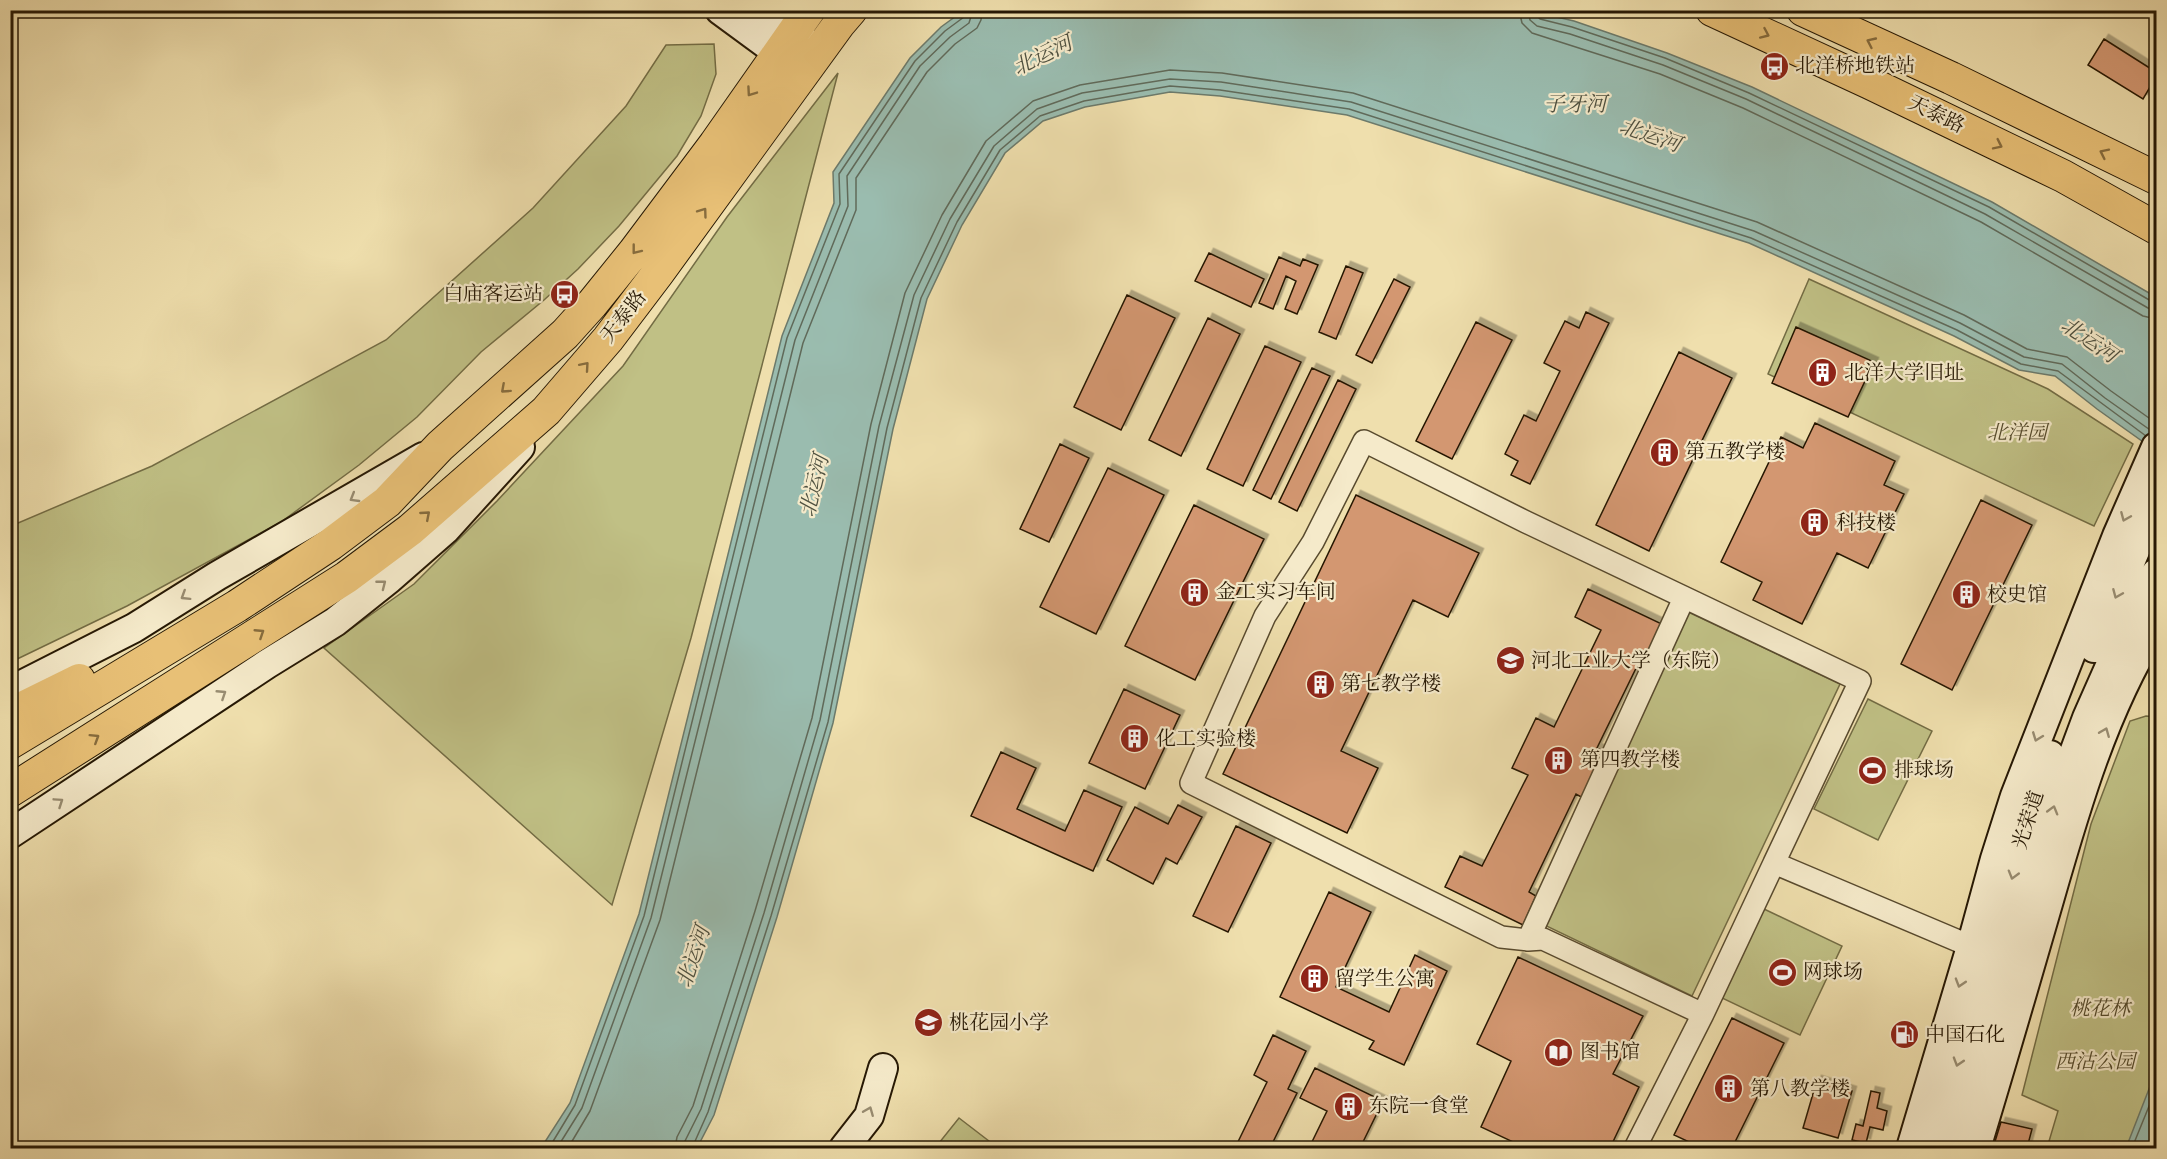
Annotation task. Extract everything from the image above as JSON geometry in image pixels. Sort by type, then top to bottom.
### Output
[{"type":"main road","points":[[720,10],[794,32]]},
{"type":"main road","points":[[763,10],[794,32],[812,62]]},
{"type":"main road","name":"天泰路","points":[[10,791],[347,577],[410,530],[546,411],[608,339],[851,10]]},
{"type":"main road","name":"天泰路","points":[[1712,10],[2063,176],[2157,228]]},
{"type":"main road","name":"天泰路","points":[[1803,10],[1951,78],[2157,178]]},
{"type":"main road","name":"天泰路","points":[[331,544],[387,502],[440,446],[565,334],[641,243],[794,32]]},
{"type":"main road","points":[[10,834],[334,622],[389,579],[445,530],[476,498],[516,452],[546,411]]},
{"type":"main road","points":[[10,692],[134,628],[217,576],[440,446]]},
{"type":"main road","points":[[1976,1149],[2000,958],[1995,859],[2019,786],[2117,536],[2153,455]]},
{"type":"main road","name":"光荣道","points":[[1955,1149],[2000,958],[2018,855],[2069,706],[2157,501]]},
{"type":"main road","points":[[10,714],[108,665],[331,544]]},
{"type":"main road","points":[[10,743],[237,606],[331,544]]},
{"type":"main road","name":"光荣道","points":[[1932,1149],[2062,785],[2110,668],[2157,573]]},
{"type":"main road","points":[[1911,1149],[2000,958],[2070,829],[2089,772],[2116,704],[2143,647],[2157,626]]},
{"type":"main road","points":[[844,1149],[868,1116],[884,1068]]},
{"type":"street","points":[[1635,1149],[1703,1014],[1860,681],[1526,522],[1364,441],[1313,542],[1265,616],[1191,783],[1501,937],[1544,939],[1703,1014]]},
{"type":"street","points":[[1528,940],[1684,598]]},
{"type":"street","points":[[1774,863],[2000,958]]},
{"type":"green space","points":[[714,44],[716,74],[701,116],[677,156],[619,226],[578,269],[481,352],[417,417],[359,465],[281,522],[127,606],[11,662],[11,526],[152,466],[386,340],[533,208],[626,106],[666,45]]},
{"type":"green space","points":[[838,73],[691,638],[612,905],[324,648],[414,584],[497,501],[623,366],[727,217]]},
{"type":"green space","name":"北洋园","points":[[1809,279],[2048,389],[2133,444],[2094,526],[1768,374]]},
{"type":"green space","points":[[1684,610],[1840,684],[1692,996],[1536,921]]},
{"type":"green space","name":"排球场","points":[[1868,699],[1932,731],[1878,840],[1814,809]]},
{"type":"green space","name":"西沽公园","points":[[2146,716],[2156,717],[2156,1148],[2047,1148],[2058,1111],[2022,1095],[2091,824],[2130,721]]},
{"type":"green space","name":"网球场","points":[[1764,909],[1842,946],[1800,1035],[1722,998]]},
{"type":"green space","points":[[959,1118],[998,1148],[935,1148]]},
{"type":"water","name":"子牙河","points":[[963,11],[1531,11],[1574,21],[1667,53],[1752,87],[1992,202],[2156,297],[2156,451],[2055,376],[2019,370],[1954,336],[1749,243],[1347,115],[1220,96],[1170,92],[1085,107],[1043,121],[1005,153],[962,225],[927,299],[893,429],[833,723],[777,917],[714,1115],[697,1148],[541,1148],[570,1103],[639,914],[782,336],[834,203],[833,172],[910,58],[941,27]]},
{"type":"water","points":[[2156,1071],[2156,1148],[2126,1148]]},
{"type":"building","points":[[2104,39],[2156,72],[2156,77],[2143,99],[2088,65]]},
{"type":"building","points":[[1209,253],[1264,279],[1251,307],[1195,281]]},
{"type":"building","points":[[1279,257],[1300,266],[1303,259],[1318,265],[1297,314],[1285,309],[1296,281],[1286,276],[1273,309],[1259,303]]},
{"type":"building","points":[[1346,266],[1363,273],[1336,339],[1319,332]]},
{"type":"building","points":[[1394,279],[1410,287],[1372,363],[1356,355]]},
{"type":"building","points":[[1127,295],[1175,318],[1121,430],[1074,407]]},
{"type":"building","points":[[1586,312],[1609,323],[1530,484],[1511,475],[1518,461],[1505,454],[1524,415],[1536,421],[1560,371],[1544,363],[1565,321],[1579,328]]},
{"type":"building","points":[[1208,318],[1240,334],[1181,456],[1149,440]]},
{"type":"building","points":[[1476,322],[1512,340],[1452,459],[1416,441]]},
{"type":"building","name":"北洋大学旧址","points":[[1796,327],[1874,362],[1848,417],[1772,383]]},
{"type":"building","points":[[1265,346],[1301,362],[1243,486],[1207,469]]},
{"type":"building","name":"第五教学楼","points":[[1679,352],[1732,378],[1649,551],[1596,525]]},
{"type":"building","points":[[1312,368],[1330,376],[1271,499],[1253,490]]},
{"type":"building","points":[[1338,380],[1356,389],[1297,511],[1279,502]]},
{"type":"building","name":"科技楼","points":[[1815,423],[1895,461],[1884,485],[1904,494],[1868,568],[1837,553],[1802,624],[1753,600],[1762,582],[1721,562],[1781,437],[1803,448]]},
{"type":"building","points":[[1060,444],[1089,458],[1049,542],[1020,529]]},
{"type":"building","points":[[1108,468],[1164,495],[1096,634],[1040,607]]},
{"type":"building","name":"第七教学楼","points":[[1356,495],[1479,553],[1448,617],[1413,600],[1341,751],[1378,768],[1347,833],[1223,774]]},
{"type":"building","name":"校史馆","points":[[1981,500],[2032,525],[1952,690],[1901,664]]},
{"type":"building","name":"金工实习车间","points":[[1194,505],[1264,539],[1195,680],[1125,646]]},
{"type":"building","name":"第四教学楼","points":[[1588,589],[1666,626],[1653,654],[1645,650],[1597,748],[1605,752],[1583,798],[1576,794],[1529,892],[1536,896],[1523,925],[1445,887],[1460,856],[1482,866],[1528,775],[1512,768],[1536,718],[1554,727],[1601,630],[1575,617]]},
{"type":"building","name":"化工实验楼","points":[[1124,689],[1180,715],[1145,789],[1089,763]]},
{"type":"building","points":[[1001,752],[1036,768],[1017,809],[1065,831],[1084,790],[1122,807],[1093,871],[971,816]]},
{"type":"building","points":[[1178,805],[1202,817],[1177,864],[1166,858],[1153,884],[1107,860],[1135,807],[1168,824]]},
{"type":"building","points":[[1236,826],[1271,843],[1228,932],[1193,916]]},
{"type":"building","name":"留学生公寓","points":[[1329,892],[1371,912],[1336,987],[1389,1012],[1415,955],[1447,971],[1404,1065],[1369,1049],[1374,1041],[1280,997]]},
{"type":"building","name":"图书馆","points":[[1518,957],[1643,1016],[1613,1074],[1639,1087],[1610,1148],[1526,1148],[1481,1127],[1511,1061],[1477,1044]]},
{"type":"building","name":"第八教学楼","points":[[1732,1018],[1784,1043],[1732,1148],[1702,1148],[1674,1135]]},
{"type":"building","points":[[1273,1035],[1306,1051],[1288,1089],[1297,1093],[1270,1148],[1235,1148],[1267,1082],[1254,1075]]},
{"type":"building","name":"东院一食堂","points":[[1315,1068],[1383,1101],[1360,1148],[1309,1148],[1327,1111],[1300,1098]]},
{"type":"building","points":[[1817,1080],[1852,1091],[1838,1138],[1803,1128]]},
{"type":"building","points":[[1871,1091],[1880,1093],[1877,1108],[1887,1111],[1883,1130],[1870,1127],[1866,1143],[1852,1140],[1856,1124],[1863,1126]]},
{"type":"building","points":[[2001,1122],[2032,1129],[2027,1148],[1993,1148]]},
{"type":"place","name":"北洋桥地铁站","points":[[1774,66]]},
{"type":"place","name":"白庙客运站","points":[[564,294]]},
{"type":"place","name":"北洋大学旧址","points":[[1823,373]]},
{"type":"place","name":"第五教学楼","points":[[1664,452]]},
{"type":"place","name":"科技楼","points":[[1815,523]]},
{"type":"place","name":"金工实习车间","points":[[1195,592]]},
{"type":"place","name":"校史馆","points":[[1966,595]]},
{"type":"place","name":"河北工业大学（东院）","points":[[1510,661]]},
{"type":"place","name":"第七教学楼","points":[[1320,684]]},
{"type":"place","name":"化工实验楼","points":[[1135,739]]},
{"type":"place","name":"第四教学楼","points":[[1559,760]]},
{"type":"place","name":"排球场","points":[[1873,770]]},
{"type":"place","name":"网球场","points":[[1782,972]]},
{"type":"place","name":"留学生公寓","points":[[1314,979]]},
{"type":"place","name":"桃花园小学","points":[[928,1023]]},
{"type":"place","name":"中国石化","points":[[1904,1035]]},
{"type":"place","name":"图书馆","points":[[1559,1052]]},
{"type":"place","name":"第八教学楼","points":[[1729,1089]]},
{"type":"place","name":"东院一食堂","points":[[1348,1106]]},
{"type":"water label","name":"北运河","points":[[1043,56]]},
{"type":"water label","name":"北运河","points":[[1650,136]]},
{"type":"water label","name":"北运河","points":[[2089,341]]},
{"type":"water label","name":"北运河","points":[[815,486]]},
{"type":"water label","name":"北运河","points":[[694,957]]},
{"type":"park label","name":"桃花林","points":[[2100,1009]]}]
